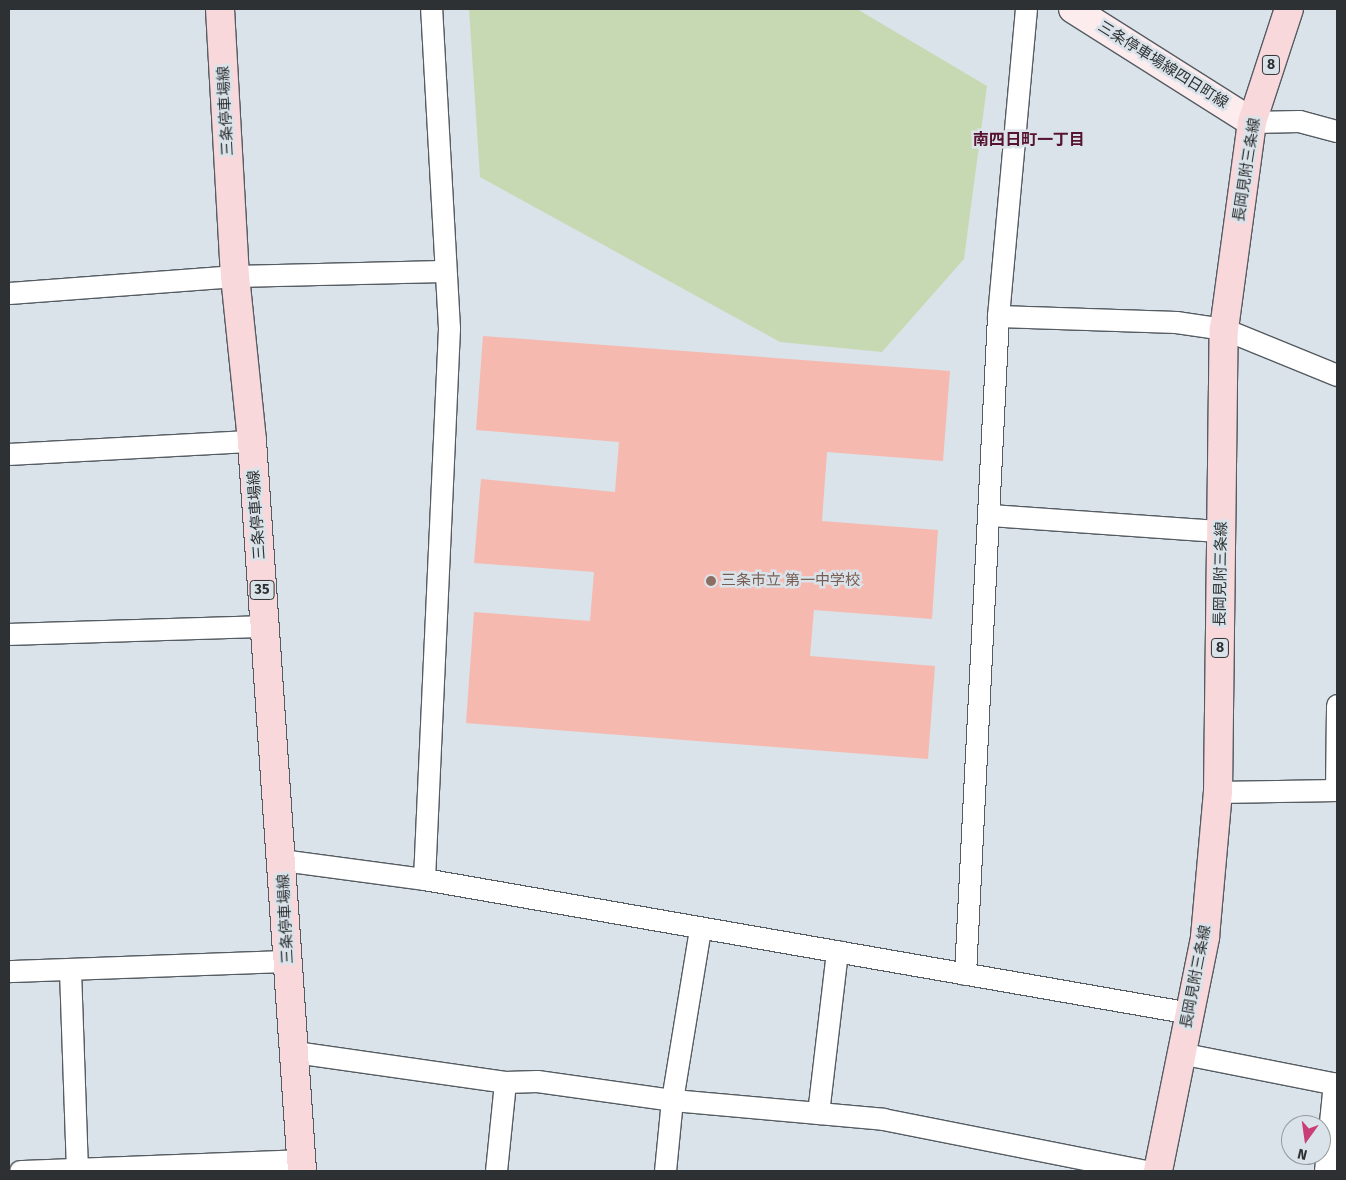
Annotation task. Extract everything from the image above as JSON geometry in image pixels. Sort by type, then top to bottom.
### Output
[{"type":"main road","name":"三条停車場線","points":[[220,9],[235,276],[252,441],[302,1166]]},
{"type":"main road","name":"三条停車場線四日町線","points":[[1074,9],[1252,122]]},
{"type":"main road","name":"長岡見附三条線","points":[[1158,1171],[1180,1053],[1206,937],[1218,792],[1224,329],[1252,122],[1290,9]]},
{"type":"street","points":[[424,879],[449,328],[443,271],[431,9]]},
{"type":"street","points":[[965,974],[990,515],[998,316],[1026,9]]},
{"type":"street","points":[[1252,122],[1299,121],[1337,131]]},
{"type":"street","points":[[9,293],[235,276],[443,271]]},
{"type":"street","points":[[998,316],[1176,322],[1224,329],[1337,375]]},
{"type":"street","points":[[9,454],[252,441]]},
{"type":"street","points":[[990,515],[1221,531]]},
{"type":"street","points":[[9,634],[265,626]]},
{"type":"street","points":[[1218,792],[1336,790],[1337,705]]},
{"type":"street","points":[[282,860],[424,879],[700,929],[1190,1012]]},
{"type":"street","points":[[665,1171],[672,1100],[700,929]]},
{"type":"street","points":[[818,1112],[837,951]]},
{"type":"street","points":[[9,971],[288,961]]},
{"type":"street","points":[[70,970],[77,1170]]},
{"type":"street","points":[[295,1052],[505,1082],[537,1081],[672,1100],[818,1112],[883,1120],[1146,1171]]},
{"type":"street","points":[[1180,1053],[1336,1083],[1325,1171]]},
{"type":"street","points":[[496,1171],[505,1082]]},
{"type":"street","points":[[20,1171],[302,1166]]},
{"type":"green space","points":[[469,9],[857,9],[987,86],[964,259],[882,352],[780,342],[480,177]]},
{"type":"building","points":[[483,336],[950,371],[943,461],[827,452],[822,521],[938,530],[932,619],[814,610],[810,656],[935,666],[928,759],[466,723],[474,612],[590,621],[594,572],[474,563],[481,479],[615,492],[619,442],[476,430]]},
{"type":"place","name":"三条市立 第一中学校","points":[[711,581]]},
{"type":"district","name":"南四日町一丁目","points":[[1029,140]]}]
